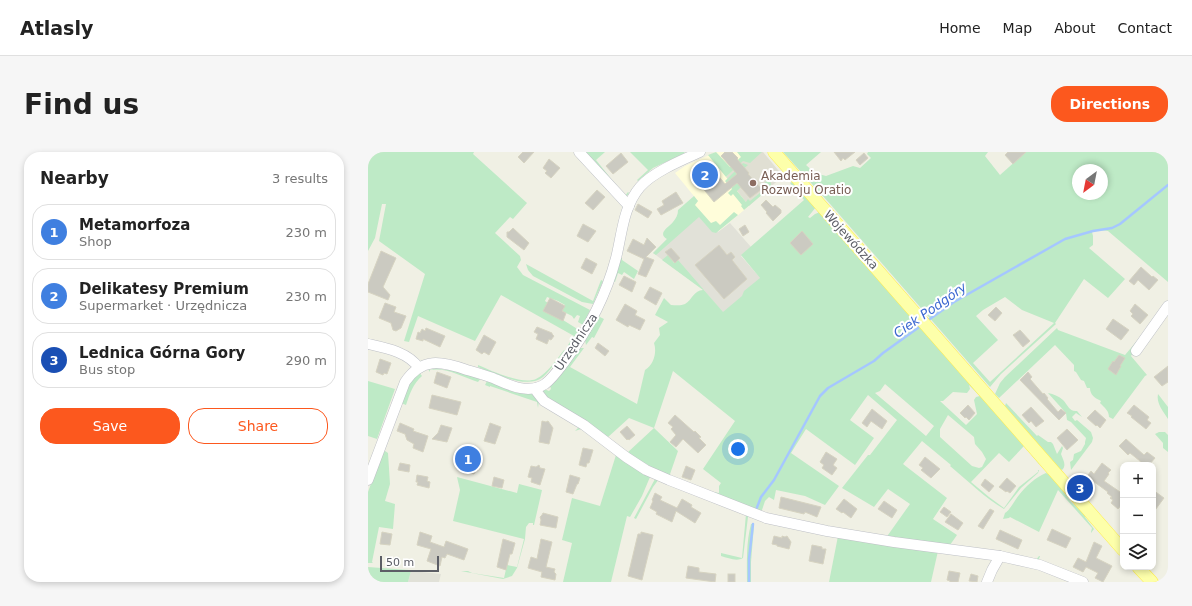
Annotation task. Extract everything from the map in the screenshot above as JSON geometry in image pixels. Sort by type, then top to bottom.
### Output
[{"type":"main road","name":"Wojewódzka","points":[[774,152],[1120,547]]},
{"type":"main road","points":[[1141,570],[1152,582]]},
{"type":"street","points":[[579,152],[628,206]]},
{"type":"street","name":"Urzędnicza","points":[[536,388],[544,384],[556,372],[574,349],[596,312],[611,276],[628,206],[633,196],[646,181],[700,152]]},
{"type":"street","points":[[1136,351],[1168,306]]},
{"type":"street","points":[[368,344],[406,356],[415,362],[416,370]]},
{"type":"street","points":[[368,480],[405,382],[416,370],[425,365],[433,363],[449,364],[490,377],[513,387],[528,389],[536,388],[537,392],[544,401],[584,425],[626,457],[646,470],[757,515],[774,520],[858,536],[1000,556],[1033,563],[1083,582]]},
{"type":"street","points":[[987,582],[1000,556]]},
{"type":"shaded area","points":[[716,152],[739,152],[745,158],[749,206],[719,231],[693,206],[698,201],[675,173],[685,166]]},
{"type":"shaded area","name":"Akademia Rozwoju Oratio","points":[[739,152],[763,152],[783,176],[749,206],[726,177],[745,158]]},
{"type":"shaded area","points":[[693,206],[718,232],[730,223],[751,247],[741,256],[761,279],[723,313],[704,290],[653,253],[667,239]]},
{"type":"shaded area","points":[[411,571],[441,574],[439,582],[408,582]]},
{"type":"green space","points":[[368,152],[474,152],[473,154],[527,203],[513,219],[510,217],[495,233],[520,256],[521,260],[517,267],[523,275],[590,310],[583,325],[578,322],[580,316],[577,315],[574,319],[572,316],[562,311],[565,305],[547,297],[545,301],[563,320],[579,330],[569,346],[568,345],[574,336],[501,295],[475,341],[418,316],[409,342],[404,341],[425,274],[379,241],[386,204],[382,204],[375,238],[368,251]]},
{"type":"green space","points":[[583,152],[605,152],[596,160],[625,196],[628,192],[629,193],[627,196],[624,197],[621,195]]},
{"type":"green space","points":[[630,152],[685,153],[653,168],[638,181],[637,180],[648,170]]},
{"type":"green space","points":[[716,152],[730,167],[741,157],[737,152],[762,152],[750,163],[743,161],[726,177],[708,155]]},
{"type":"green space","points":[[783,152],[821,152],[806,165],[815,173],[826,176],[853,166],[860,168],[871,158],[867,154],[868,152],[988,152],[985,156],[1000,175],[1026,152],[1168,152],[1168,282],[1108,231],[1100,230],[1092,232],[1093,245],[1089,248],[1125,279],[1108,298],[1084,279],[1055,323],[1056,324],[1001,374],[990,387]],"holes":[[[1005,297],[1022,310],[1054,323],[990,382],[973,363],[998,340],[976,316]]]},
{"type":"green space","points":[[743,163],[748,165],[733,178],[741,187],[737,191],[746,202],[748,199],[750,201],[765,189],[763,185],[768,179],[771,183],[771,187],[744,210],[733,194],[731,196],[728,193],[732,189],[725,181]]},
{"type":"green space","points":[[792,182],[816,207],[808,217],[810,218],[820,212],[1040,462],[1039,464],[1024,446],[1009,462],[999,453],[971,482],[1004,508],[1019,487],[1039,470],[1038,473],[1021,488],[1004,509],[983,495],[950,466],[951,465],[922,441],[903,464],[947,498],[933,519],[957,535],[950,545],[1036,560],[1040,556],[1038,562],[888,539],[888,535],[910,504],[888,489],[874,507],[842,488],[897,420],[868,395],[850,420],[874,438],[855,465],[806,429],[791,453],[839,486],[825,505],[805,496],[776,490],[774,500],[769,497],[765,501],[761,513],[716,496],[714,492],[719,493],[719,486],[721,483],[703,469],[735,421],[673,371],[654,428],[629,418],[607,438],[548,402],[542,393],[544,389],[549,391],[551,389],[550,386],[580,348],[584,348],[570,367],[637,404],[645,370],[653,362],[655,350],[654,343],[660,335],[659,328],[668,322],[655,315],[664,298],[671,305],[682,305],[685,304],[695,293],[703,290],[662,260],[668,255],[674,263],[678,260],[723,312],[742,296],[744,291],[760,278],[741,255],[804,200],[790,183]],"holes":[[[885,384],[934,426],[926,436],[875,393],[880,391]],[[969,385],[980,396],[976,397],[974,400],[977,414],[966,425],[940,401],[943,401],[953,392],[967,393],[970,389]],[[948,415],[974,437],[975,444],[986,459],[982,467],[979,468],[972,466],[940,437],[940,429]]]},
{"type":"green space","points":[[694,196],[698,201],[695,205],[711,223],[716,221],[720,225],[734,212],[738,215],[716,233],[712,232],[699,217],[656,255],[653,253],[667,239],[664,237],[663,232],[673,222],[678,210]]},
{"type":"green space","points":[[620,258],[638,271],[634,279],[624,272],[622,275],[618,273],[615,282],[613,281]]},
{"type":"green space","points":[[526,264],[593,301],[601,280],[603,281],[593,304],[582,302],[533,276],[528,270]]},
{"type":"green space","points":[[598,316],[604,319],[594,338],[592,337],[586,345],[585,340]]},
{"type":"green space","points":[[1152,323],[1131,356],[1147,375],[1113,419],[1109,417],[1107,411],[1100,403],[1101,401],[1093,396],[1090,388],[1087,388],[1084,381],[1081,380],[1074,371],[1074,365],[1055,345],[999,398],[995,394],[1000,383],[1005,377],[1057,328],[1058,330],[1125,355]]},
{"type":"green space","points":[[564,350],[549,371],[536,381],[528,382],[510,379],[478,367],[478,365],[515,379],[536,379],[552,366]]},
{"type":"green space","points":[[437,368],[445,370],[447,368],[481,378],[478,382],[448,371],[436,369],[430,370]]},
{"type":"green space","points":[[419,372],[422,376],[410,393],[406,405],[401,403],[410,383]]},
{"type":"green space","points":[[368,381],[395,389],[377,439],[368,436]]},
{"type":"green space","points":[[487,381],[532,394],[539,400],[538,408],[537,402],[485,385]]},
{"type":"green space","points":[[1048,393],[1059,397],[1070,409],[1077,411],[1082,417],[1076,413],[1072,417],[1075,421],[1077,420],[1091,432],[1093,438],[1092,442],[1071,470],[1070,462],[1073,460],[1074,454],[1081,451],[1085,444],[1086,438],[1071,422],[1067,420],[1066,413]]},
{"type":"green space","points":[[1158,394],[1168,407],[1168,419],[1159,404]]},
{"type":"green space","points":[[1006,403],[1037,436],[1038,435],[1053,444],[1057,454],[1062,446],[1063,448],[1061,454],[1064,464],[1062,470],[1005,406]]},
{"type":"green space","points":[[580,428],[650,477],[642,496],[630,517],[627,516],[611,582],[563,582],[572,543],[562,540],[572,498],[600,506],[616,455],[581,429],[575,431]]},
{"type":"green space","points":[[654,428],[678,451],[669,477],[627,453]]},
{"type":"green space","points":[[1165,432],[1168,435],[1168,452],[1163,448],[1163,443],[1155,434]]},
{"type":"green space","points":[[385,451],[388,453],[390,484],[385,501],[395,504],[393,529],[379,527],[373,563],[368,563],[368,492],[382,453]]},
{"type":"green space","points":[[1046,473],[1052,476],[1070,501],[1086,516],[1085,517],[1094,529],[1091,533],[1092,528],[1058,490],[1039,532],[1010,517],[1003,519],[1005,513],[1024,489]]},
{"type":"green space","points":[[457,477],[517,493],[519,484],[542,490],[534,525],[533,523],[529,523],[526,527],[525,539],[517,568],[512,576],[503,579],[461,571],[504,578],[507,565],[517,567],[524,539],[453,521],[460,490]]},
{"type":"green space","points":[[655,479],[659,479],[653,487],[636,519],[634,518]]},
{"type":"green space","points":[[746,514],[748,517],[743,558],[735,560],[721,556],[721,553],[742,558]]},
{"type":"green space","points":[[751,524],[754,525],[751,582],[747,582],[748,545]]},
{"type":"green space","points":[[838,536],[994,558],[989,567],[993,558],[938,551],[931,582],[829,582]]},
{"type":"green space","points":[[368,567],[411,571],[408,582],[368,582]]},
{"type":"building","points":[[523,152],[534,152],[524,163],[518,157]]},
{"type":"building","points":[[725,152],[732,152],[738,158],[737,159],[749,173],[748,174],[762,189],[750,198],[737,183],[714,202],[697,181],[695,183],[691,177],[708,163],[725,184],[737,174],[721,156]]},
{"type":"building","points":[[834,152],[855,152],[845,160],[843,158],[841,161]]},
{"type":"building","points":[[1008,152],[1026,152],[1013,164],[1005,155]]},
{"type":"building","points":[[621,153],[628,162],[613,174],[606,166]]},
{"type":"building","points":[[864,153],[868,158],[860,165],[856,160]]},
{"type":"building","points":[[549,159],[560,168],[551,178],[545,173],[547,171],[543,168]]},
{"type":"building","points":[[597,190],[605,197],[593,210],[585,203]]},
{"type":"building","points":[[676,192],[683,203],[661,215],[657,209],[664,205],[662,201]]},
{"type":"building","points":[[766,200],[773,207],[775,205],[781,210],[781,213],[773,221],[761,205]]},
{"type":"building","points":[[638,204],[652,212],[648,218],[635,210]]},
{"type":"building","points":[[583,224],[596,231],[588,242],[577,236]]},
{"type":"building","points":[[745,225],[749,232],[743,236],[739,229]]},
{"type":"building","points":[[513,228],[529,243],[524,250],[507,237],[507,232]]},
{"type":"building","points":[[802,231],[813,244],[801,255],[790,243]]},
{"type":"building","points":[[647,238],[656,247],[646,257],[654,260],[646,277],[638,274],[644,259],[627,251],[633,239],[644,245]]},
{"type":"building","points":[[719,245],[727,255],[731,252],[735,257],[732,260],[747,279],[724,299],[695,265]]},
{"type":"building","points":[[671,248],[680,258],[675,263],[665,252]]},
{"type":"building","points":[[381,251],[396,258],[383,287],[390,295],[388,300],[368,292],[368,284]]},
{"type":"building","points":[[586,258],[597,264],[592,274],[581,268]]},
{"type":"building","points":[[1141,267],[1152,277],[1153,276],[1158,280],[1149,290],[1138,280],[1134,285],[1129,281]]},
{"type":"building","points":[[624,276],[636,282],[632,292],[619,285]]},
{"type":"building","points":[[650,287],[662,293],[656,305],[644,298]]},
{"type":"building","points":[[550,298],[565,306],[562,311],[566,313],[563,321],[543,311]]},
{"type":"building","points":[[385,303],[396,307],[394,312],[406,316],[401,328],[396,331],[393,330],[391,323],[379,318]]},
{"type":"building","points":[[625,304],[637,311],[635,315],[645,320],[640,330],[629,325],[628,327],[616,320]]},
{"type":"building","points":[[1135,304],[1148,315],[1140,324],[1131,316],[1133,314],[1130,311]]},
{"type":"building","points":[[996,307],[1002,313],[995,321],[988,315]]},
{"type":"building","points":[[1113,319],[1129,330],[1121,340],[1106,329]]},
{"type":"building","points":[[537,327],[552,333],[554,336],[551,340],[549,339],[547,344],[536,339],[538,334],[534,332]]},
{"type":"building","points":[[426,328],[445,336],[440,347],[423,339],[423,341],[416,339],[418,332],[420,333],[422,329],[425,331]]},
{"type":"building","points":[[1020,330],[1030,341],[1023,347],[1013,335]]},
{"type":"building","points":[[484,335],[496,342],[489,355],[484,352],[482,354],[476,350]]},
{"type":"building","points":[[598,343],[609,351],[605,356],[595,348]]},
{"type":"building","points":[[1119,355],[1125,358],[1116,375],[1108,369]]},
{"type":"building","points":[[380,359],[391,363],[387,374],[384,373],[383,375],[376,372]]},
{"type":"building","points":[[1168,366],[1168,382],[1162,386],[1154,377]]},
{"type":"building","points":[[437,372],[451,377],[447,388],[434,383]]},
{"type":"building","points":[[1028,372],[1032,377],[1030,379],[1043,394],[1044,393],[1058,412],[1061,409],[1066,413],[1059,420],[1020,380]]},
{"type":"building","points":[[432,395],[461,402],[457,415],[429,408]]},
{"type":"building","points":[[968,405],[975,413],[969,420],[960,413]]},
{"type":"building","points":[[1134,405],[1149,417],[1147,420],[1151,423],[1146,429],[1127,413]]},
{"type":"building","points":[[1031,407],[1044,421],[1036,427],[1031,421],[1029,423],[1022,415]]},
{"type":"building","points":[[872,409],[887,421],[882,429],[871,421],[867,427],[862,423]]},
{"type":"building","points":[[1095,410],[1106,420],[1100,428],[1087,418]]},
{"type":"building","points":[[675,415],[694,432],[695,431],[706,445],[698,453],[683,439],[676,447],[670,442],[676,435],[671,429],[673,427],[668,423]]},
{"type":"building","points":[[542,421],[548,421],[553,428],[549,444],[539,442]]},
{"type":"building","points":[[400,423],[414,429],[413,431],[428,436],[423,452],[413,448],[414,444],[407,440],[405,434],[397,431]]},
{"type":"building","points":[[490,423],[501,427],[495,444],[484,441]]},
{"type":"building","points":[[441,425],[452,428],[447,442],[432,439],[438,433]]},
{"type":"building","points":[[627,426],[635,435],[629,440],[627,440],[620,432]]},
{"type":"building","points":[[1067,429],[1078,440],[1067,450],[1057,438]]},
{"type":"building","points":[[1126,439],[1144,455],[1147,452],[1155,458],[1152,462],[1140,462],[1130,453],[1128,455],[1119,446]]},
{"type":"building","points":[[583,448],[593,450],[589,463],[587,463],[586,467],[579,465]]},
{"type":"building","points":[[826,452],[837,459],[833,465],[837,468],[832,475],[822,468],[824,465],[820,462]]},
{"type":"building","points":[[467,456],[473,458],[476,456],[479,460],[477,471],[476,470],[474,474],[467,472],[468,464],[465,463]]},
{"type":"building","points":[[925,457],[940,469],[931,478],[921,470],[923,468],[919,465]]},
{"type":"building","points":[[400,463],[410,465],[409,472],[398,470]]},
{"type":"building","points":[[1102,463],[1111,470],[1104,481],[1120,492],[1120,507],[1118,509],[1111,503],[1113,500],[1110,498],[1112,497],[1107,493],[1108,492],[1093,481],[1092,483],[1086,478],[1091,471],[1094,474]]},
{"type":"building","points":[[539,465],[540,468],[545,469],[540,485],[531,482],[532,478],[528,477],[531,466],[536,467]]},
{"type":"building","points":[[686,466],[695,470],[691,480],[682,477]]},
{"type":"building","points":[[417,475],[428,477],[427,481],[430,482],[429,488],[417,485]]},
{"type":"building","points":[[570,475],[580,478],[573,494],[566,492]]},
{"type":"building","points":[[494,477],[504,480],[502,488],[492,486]]},
{"type":"building","points":[[1007,478],[1016,486],[1010,493],[999,487]]},
{"type":"building","points":[[985,479],[994,486],[989,492],[981,485]]},
{"type":"building","points":[[1156,492],[1164,498],[1156,509]]},
{"type":"building","points":[[655,493],[662,497],[660,500],[677,508],[682,499],[701,513],[695,523],[676,511],[672,522],[656,514],[657,512],[650,508]]},
{"type":"building","points":[[781,497],[821,507],[817,517],[805,512],[804,514],[779,508]]},
{"type":"building","points":[[844,499],[857,509],[851,518],[836,509]]},
{"type":"building","points":[[884,501],[897,510],[892,518],[878,509]]},
{"type":"building","points":[[944,507],[951,512],[947,517],[940,512]]},
{"type":"building","points":[[990,509],[994,511],[983,529],[978,526]]},
{"type":"building","points":[[543,513],[558,517],[556,528],[540,525],[540,517]]},
{"type":"building","points":[[951,514],[963,523],[958,530],[945,522]]},
{"type":"building","points":[[1052,529],[1071,538],[1066,548],[1047,540]]},
{"type":"building","points":[[1000,530],[1022,540],[1018,549],[996,539]]},
{"type":"building","points":[[382,532],[392,534],[390,545],[380,544]]},
{"type":"building","points":[[420,532],[432,536],[430,542],[444,547],[446,541],[468,549],[464,560],[447,554],[445,558],[442,557],[440,566],[427,561],[431,549],[417,545]]},
{"type":"building","points":[[641,532],[653,535],[642,580],[628,576],[638,534],[641,534]]},
{"type":"building","points":[[774,536],[782,538],[782,536],[787,536],[791,542],[789,549],[772,544]]},
{"type":"building","points":[[503,539],[515,543],[512,554],[510,554],[506,570],[497,567]]},
{"type":"building","points":[[541,539],[552,542],[546,567],[555,569],[555,580],[541,577],[542,572],[528,568],[531,557],[537,559]]},
{"type":"building","points":[[1094,542],[1102,546],[1096,558],[1112,566],[1103,582],[1095,578],[1098,573],[1086,567],[1083,572],[1073,567],[1078,558],[1086,562]]},
{"type":"building","points":[[812,545],[826,549],[823,564],[809,561]]},
{"type":"building","points":[[688,566],[699,568],[699,572],[716,574],[715,582],[686,578]]},
{"type":"building","points":[[949,571],[960,573],[958,582],[950,582],[947,580]]},
{"type":"building","points":[[728,574],[735,574],[735,582],[728,582]]},
{"type":"building","points":[[971,574],[978,576],[977,582],[969,581]]},
{"type":"waterway","name":"Ciek Podgóry","points":[[927,321],[954,302],[1065,239],[1093,231],[1112,228],[1120,224],[1168,185]]},
{"type":"waterway","name":"Ciek Podgóry","points":[[756,510],[761,497],[774,480],[820,396],[828,388],[874,361],[922,325]]},
{"type":"waterway","name":"Ciek Podgóry","points":[[749,582],[749,559],[753,524]]},
{"type":"place","name":"Delikatesy Premium","points":[[705,175]]},
{"type":"place","name":"Akademia Rozwoju Oratio","points":[[753,183]]},
{"type":"place","name":"Metamorfoza","points":[[468,459]]},
{"type":"place","name":"Lednica Górna Gory","points":[[1080,488]]}]
